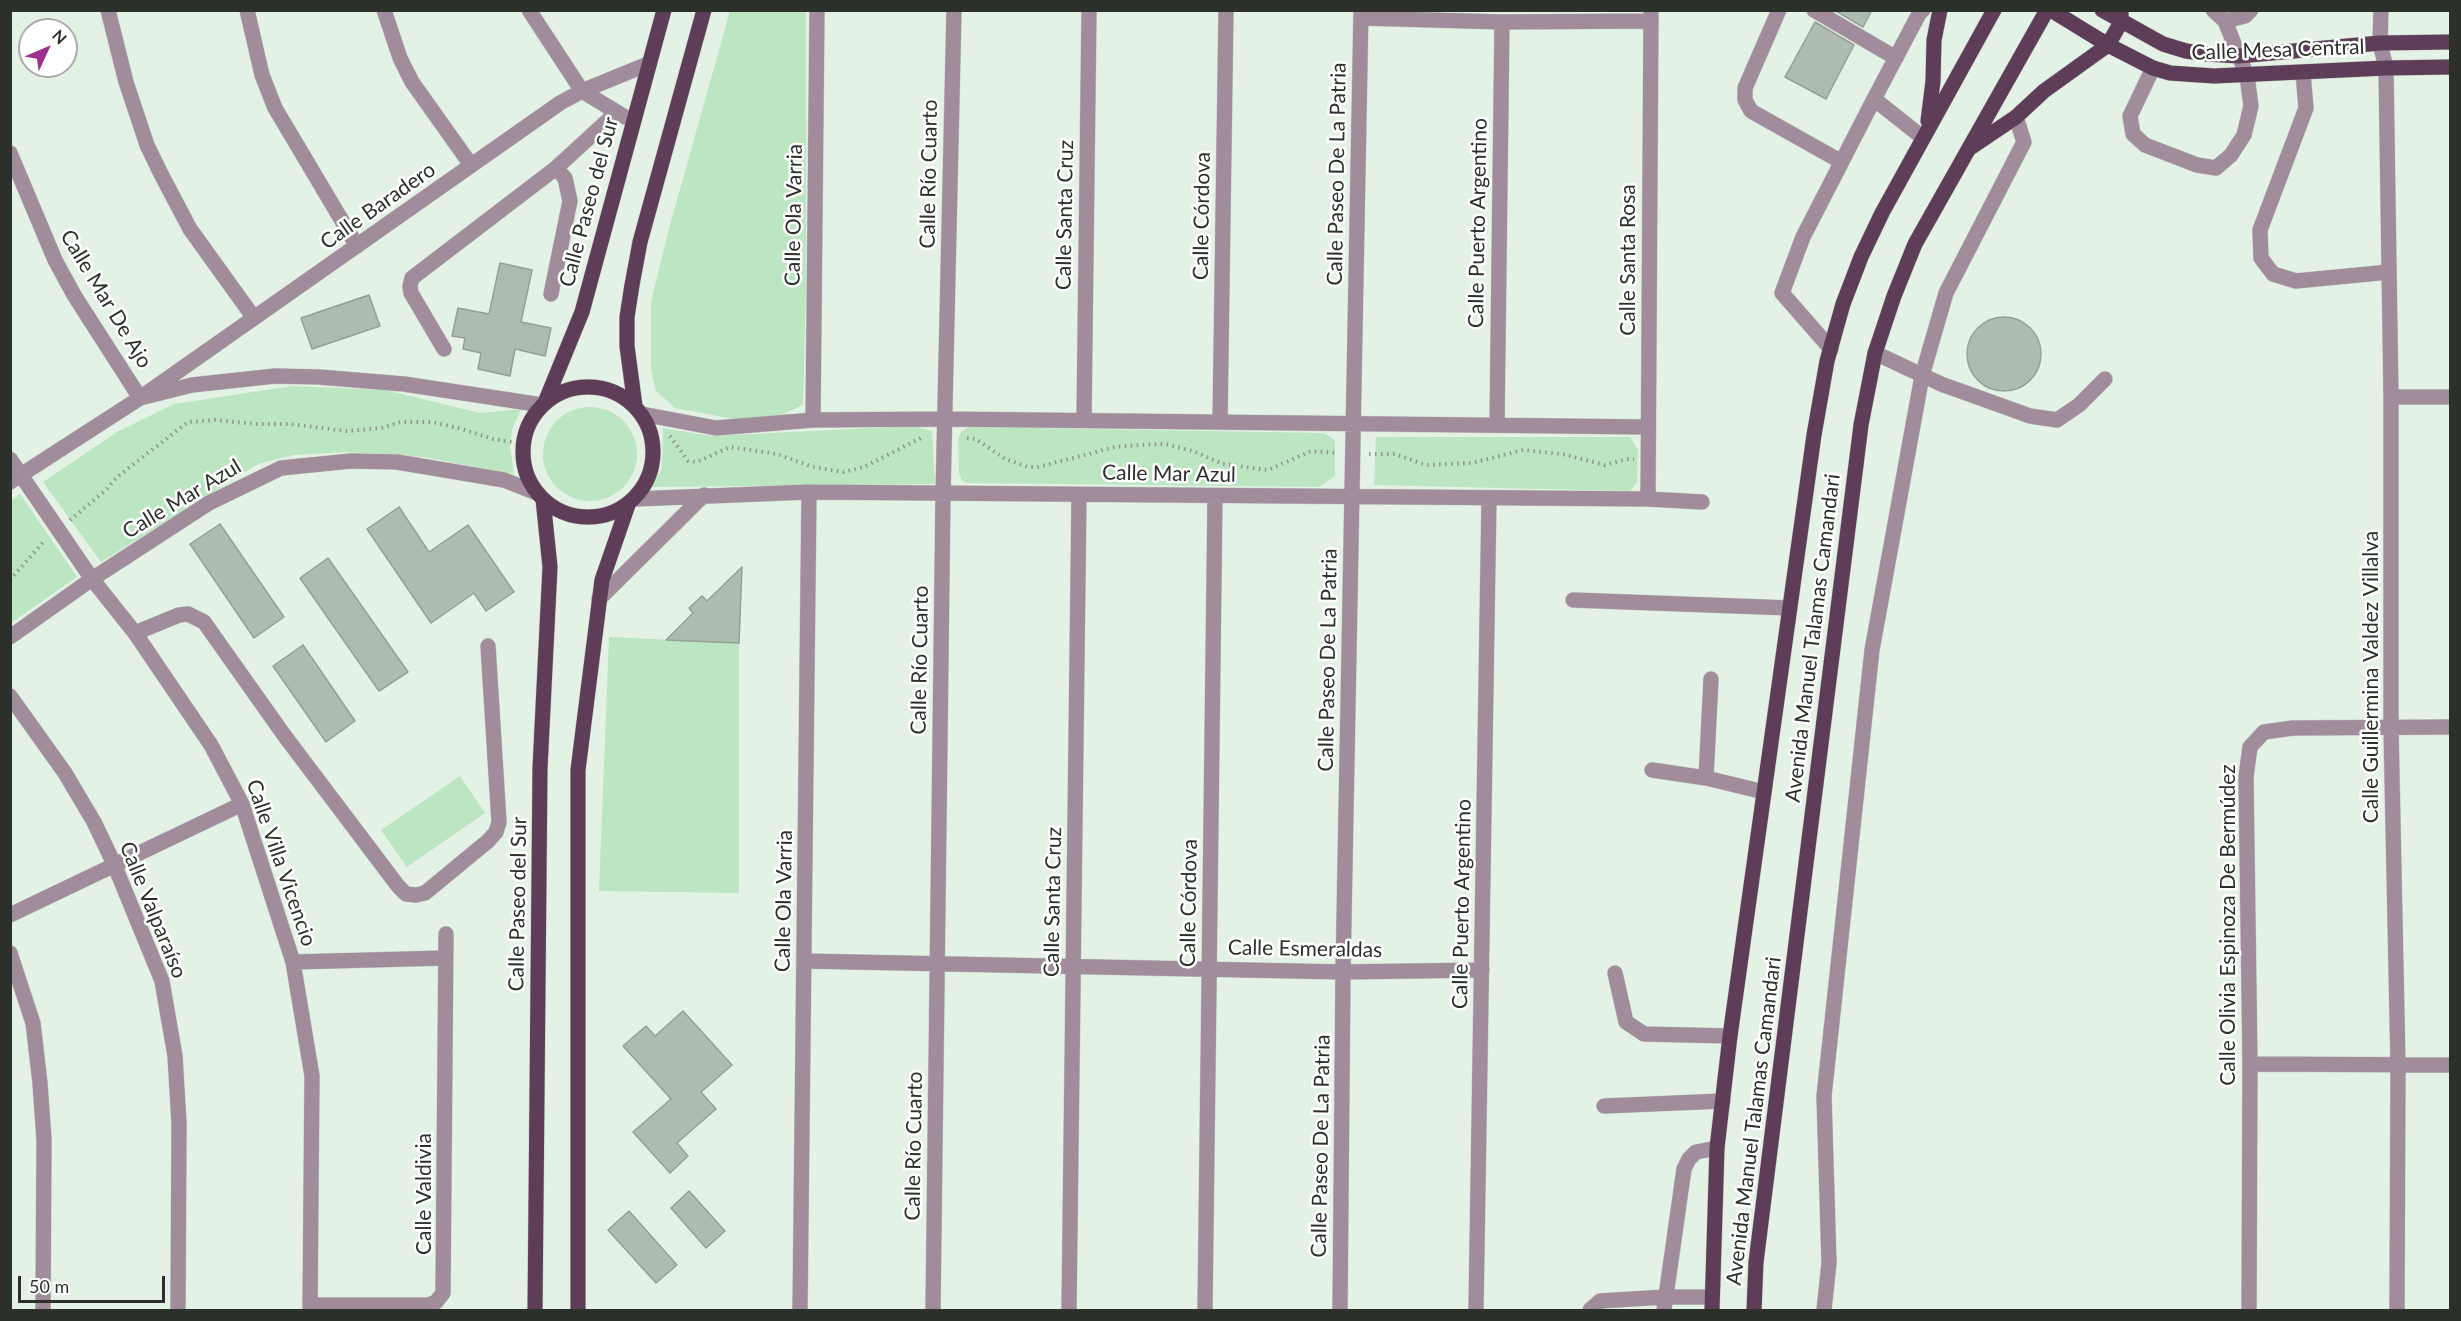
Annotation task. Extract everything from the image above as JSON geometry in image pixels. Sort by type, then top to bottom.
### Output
[{"type":"main road","name":"Calle Paseo del Sur","points":[[544,403],[582,312],[664,10]]},
{"type":"main road","points":[[638,410],[627,346],[627,317],[632,285],[640,242],[704,10]]},
{"type":"main road","points":[[1925,133],[1933,81],[1934,40],[1940,10]]},
{"type":"main road","name":"Avenida Manuel Talamas Camandari","points":[[1712,1304],[1717,1148],[1730,1036],[1814,435],[1831,349],[1843,304],[1861,257],[1925,133],[1994,10]]},
{"type":"main road","name":"Avenida Manuel Talamas Camandari","points":[[1754,1311],[1756,1262],[1859,436],[1875,353],[1894,296],[1915,244],[2046,10]]},
{"type":"main road","name":"Calle Mesa Central","points":[[2051,10],[2108,45],[2153,68],[2194,76],[2247,76],[2386,68],[2451,67]]},
{"type":"main road","name":"Calle Mesa Central","points":[[2102,10],[2121,16],[2163,44],[2186,51],[2239,56],[2380,43],[2451,42]]},
{"type":"main road","points":[[1966,151],[2016,117],[2044,91],[2108,45],[2121,16]]},
{"type":"main road","points":[[578,1311],[578,770],[602,580],[632,502],[647,482],[653,462],[653,441],[649,427],[638,410],[618,394],[599,388],[566,389],[544,403],[528,427],[524,444],[524,461],[528,478],[540,496],[558,510],[575,516],[603,516],[632,502]]},
{"type":"main road","name":"Calle Paseo del Sur","points":[[535,1311],[540,768],[550,567],[540,496]]},
{"type":"street","points":[[108,10],[126,82],[147,145],[190,229],[254,318]]},
{"type":"street","points":[[247,10],[262,75],[275,108],[357,246]]},
{"type":"street","points":[[384,10],[400,58],[412,82],[471,165]]},
{"type":"street","points":[[529,10],[582,91],[632,121]]},
{"type":"street","name":"Calle Ola Varria","points":[[813,420],[817,10]]},
{"type":"street","name":"Calle Río Cuarto","points":[[933,1311],[945,419],[954,10]]},
{"type":"street","name":"Calle Santa Cruz","points":[[1084,420],[1089,10]]},
{"type":"street","name":"Calle Córdova","points":[[1220,422],[1226,10]]},
{"type":"street","points":[[1779,10],[1745,88],[1745,100],[1751,111],[1840,161]]},
{"type":"street","points":[[1814,10],[1896,57]]},
{"type":"street","points":[[1831,349],[1782,293],[1803,237],[1840,161],[1923,10]]},
{"type":"street","points":[[2153,68],[2130,116],[2133,134],[2145,145],[2197,165],[2216,168],[2231,155],[2244,135],[2251,106],[2247,76],[2225,21],[2212,10]]},
{"type":"street","points":[[2225,21],[2245,16],[2251,10]]},
{"type":"street","name":"Calle Guillermina Valdez Villalva","points":[[2381,10],[2379,15],[2380,43],[2386,68],[2391,397],[2391,728],[2398,1064],[2397,1311]]},
{"type":"street","name":"Calle Santa Rosa","points":[[1361,14],[1502,22],[1651,16],[1648,499]]},
{"type":"street","name":"Calle Paseo De La Patria","points":[[1340,1311],[1343,972],[1361,14]]},
{"type":"street","name":"Calle Puerto Argentino","points":[[1497,425],[1502,22]]},
{"type":"street","name":"Calle Baradero","points":[[140,398],[560,103],[582,91],[648,64]]},
{"type":"street","points":[[2303,73],[2306,108],[2260,230],[2261,258],[2273,274],[2296,280],[2389,272]]},
{"type":"street","points":[[1874,99],[1925,133]]},
{"type":"street","points":[[444,349],[411,293],[412,278],[556,168],[616,113]]},
{"type":"street","points":[[1824,1311],[1829,1263],[1824,1096],[1872,650],[1922,376],[1946,293],[2024,142],[2016,117]]},
{"type":"street","name":"Calle Mar De Ajo","points":[[10,153],[55,260],[140,398]]},
{"type":"street","points":[[551,294],[570,201],[565,178],[556,168]]},
{"type":"street","points":[[1875,353],[1922,376],[2030,416],[2057,420],[2079,405],[2105,379]]},
{"type":"street","points":[[15,478],[140,398],[192,385],[235,379],[318,377],[404,384],[544,403]]},
{"type":"street","points":[[2391,397],[2451,397]]},
{"type":"street","points":[[638,410],[658,418],[716,428],[813,420],[945,419],[1648,426]]},
{"type":"street","name":"Calle Villa Vicencio","points":[[10,459],[15,478],[58,530],[92,579],[135,633],[211,745],[242,804],[293,962],[312,1076],[310,1308]]},
{"type":"street","name":"Calle Mar Azul","points":[[10,637],[92,579],[209,503],[281,468],[351,461],[398,462],[504,480],[540,496]]},
{"type":"street","name":"Calle Ola Varria","points":[[800,1311],[809,492]]},
{"type":"street","name":"Calle Mar Azul","points":[[632,502],[704,495],[809,492],[1648,499],[1702,502]]},
{"type":"street","points":[[599,599],[704,495]]},
{"type":"street","name":"Calle Santa Cruz","points":[[1069,1311],[1079,495]]},
{"type":"street","name":"Calle Córdova","points":[[1205,1311],[1215,496]]},
{"type":"street","name":"Calle Puerto Argentino","points":[[1476,1311],[1489,498]]},
{"type":"street","points":[[1573,600],[1790,608]]},
{"type":"street","points":[[135,633],[179,615],[188,614],[210,628],[284,735],[398,886],[406,894],[416,895],[425,893],[488,842],[496,832],[499,822],[488,646]]},
{"type":"street","points":[[1706,778],[1711,679]]},
{"type":"street","name":"Calle Valparaíso","points":[[10,696],[65,773],[114,864],[162,981],[175,1056],[179,1123],[178,1311]]},
{"type":"street","name":"Calle Olivia Espinoza De Bermúdez","points":[[2249,1311],[2250,1064],[2246,777],[2250,747],[2264,732],[2293,728],[2451,727]]},
{"type":"street","points":[[1652,770],[1706,778],[1764,792]]},
{"type":"street","points":[[10,915],[242,804]]},
{"type":"street","name":"Calle Valdivia","points":[[310,1308],[421,1305],[436,1302],[443,1293],[446,934]]},
{"type":"street","points":[[10,953],[33,1023],[40,1083],[44,1140],[43,1311]]},
{"type":"street","points":[[293,962],[445,958]]},
{"type":"street","name":"Calle Esmeraldas","points":[[804,961],[1343,972],[1482,970]]},
{"type":"street","points":[[1615,974],[1626,1022],[1644,1034],[1730,1036]]},
{"type":"street","points":[[2250,1064],[2451,1065]]},
{"type":"street","points":[[1604,1106],[1722,1101]]},
{"type":"street","points":[[1664,1304],[1684,1169],[1696,1152],[1717,1148]]},
{"type":"street","points":[[1590,1311],[1600,1301],[1712,1304]]},
{"type":"path","points":[[658,418],[688,461],[698,462],[730,447],[777,454],[813,467],[843,472],[864,467],[922,437],[945,436],[976,439],[1005,459],[1038,467],[1116,447],[1165,444],[1194,451],[1223,464],[1268,470],[1311,451],[1395,454],[1426,465],[1472,463],[1523,450],[1562,454],[1605,465],[1627,459],[1648,460]]},
{"type":"path","points":[[10,580],[43,542],[93,502],[117,477],[188,422],[215,420],[256,424],[291,424],[346,431],[381,428],[401,422],[432,422],[493,439],[524,444]]},
{"type":"green space","points":[[730,11],[806,11],[806,287],[803,405],[779,416],[739,420],[675,408],[656,391],[651,370],[651,302],[670,225]]},
{"type":"green space","points":[[292,386],[385,390],[480,413],[521,409],[512,430],[510,447],[514,474],[423,457],[347,452],[294,455],[258,464],[101,562],[43,482],[117,432],[174,404]]},
{"type":"green space","points":[[590,407],[608,411],[623,421],[633,436],[637,454],[633,472],[623,487],[608,497],[590,501],[572,497],[557,487],[547,472],[543,454],[547,436],[557,421],[572,411]]},
{"type":"green space","points":[[912,426],[932,431],[935,484],[650,487],[662,469],[663,428],[711,436]]},
{"type":"green space","points":[[969,427],[1324,433],[1335,440],[1335,476],[1319,487],[969,483],[962,481],[959,473],[958,439],[961,432]]},
{"type":"green space","points":[[1376,437],[1630,437],[1638,450],[1637,482],[1630,491],[1374,485]]},
{"type":"green space","points":[[20,494],[77,577],[11,623],[11,501]]},
{"type":"green space","points":[[609,637],[739,643],[739,893],[599,891]]},
{"type":"green space","points":[[460,776],[485,813],[407,867],[381,830]]},
{"type":"building","points":[[1834,10],[1872,10],[1863,27]]},
{"type":"building","points":[[1815,22],[1854,45],[1826,99],[1785,77]]},
{"type":"building","points":[[500,263],[532,270],[521,322],[551,328],[545,356],[515,349],[510,376],[478,369],[481,353],[463,349],[465,338],[452,336],[458,308],[489,314]]},
{"type":"building","points":[[369,295],[380,326],[312,349],[301,318]]},
{"type":"building","points":[[2004,317],[2025,323],[2035,333],[2041,354],[2035,375],[2025,385],[2004,391],[1983,385],[1973,375],[1967,354],[1973,333],[1983,323]]},
{"type":"building","points":[[399,507],[429,552],[468,525],[514,592],[486,611],[474,593],[431,623],[367,529]]},
{"type":"building","points":[[220,524],[284,617],[254,638],[190,544]]},
{"type":"building","points":[[328,558],[408,672],[379,691],[300,578]]},
{"type":"building","points":[[742,567],[739,643],[666,640],[693,613],[689,608],[702,596],[707,601]]},
{"type":"building","points":[[303,645],[355,721],[326,742],[273,666]]},
{"type":"building","points":[[683,1011],[732,1065],[701,1092],[716,1109],[677,1143],[688,1156],[670,1173],[633,1132],[671,1099],[623,1046],[646,1026],[655,1036]]},
{"type":"building","points":[[689,1191],[725,1231],[706,1248],[671,1208]]},
{"type":"building","points":[[629,1211],[677,1265],[656,1283],[608,1230]]}]
